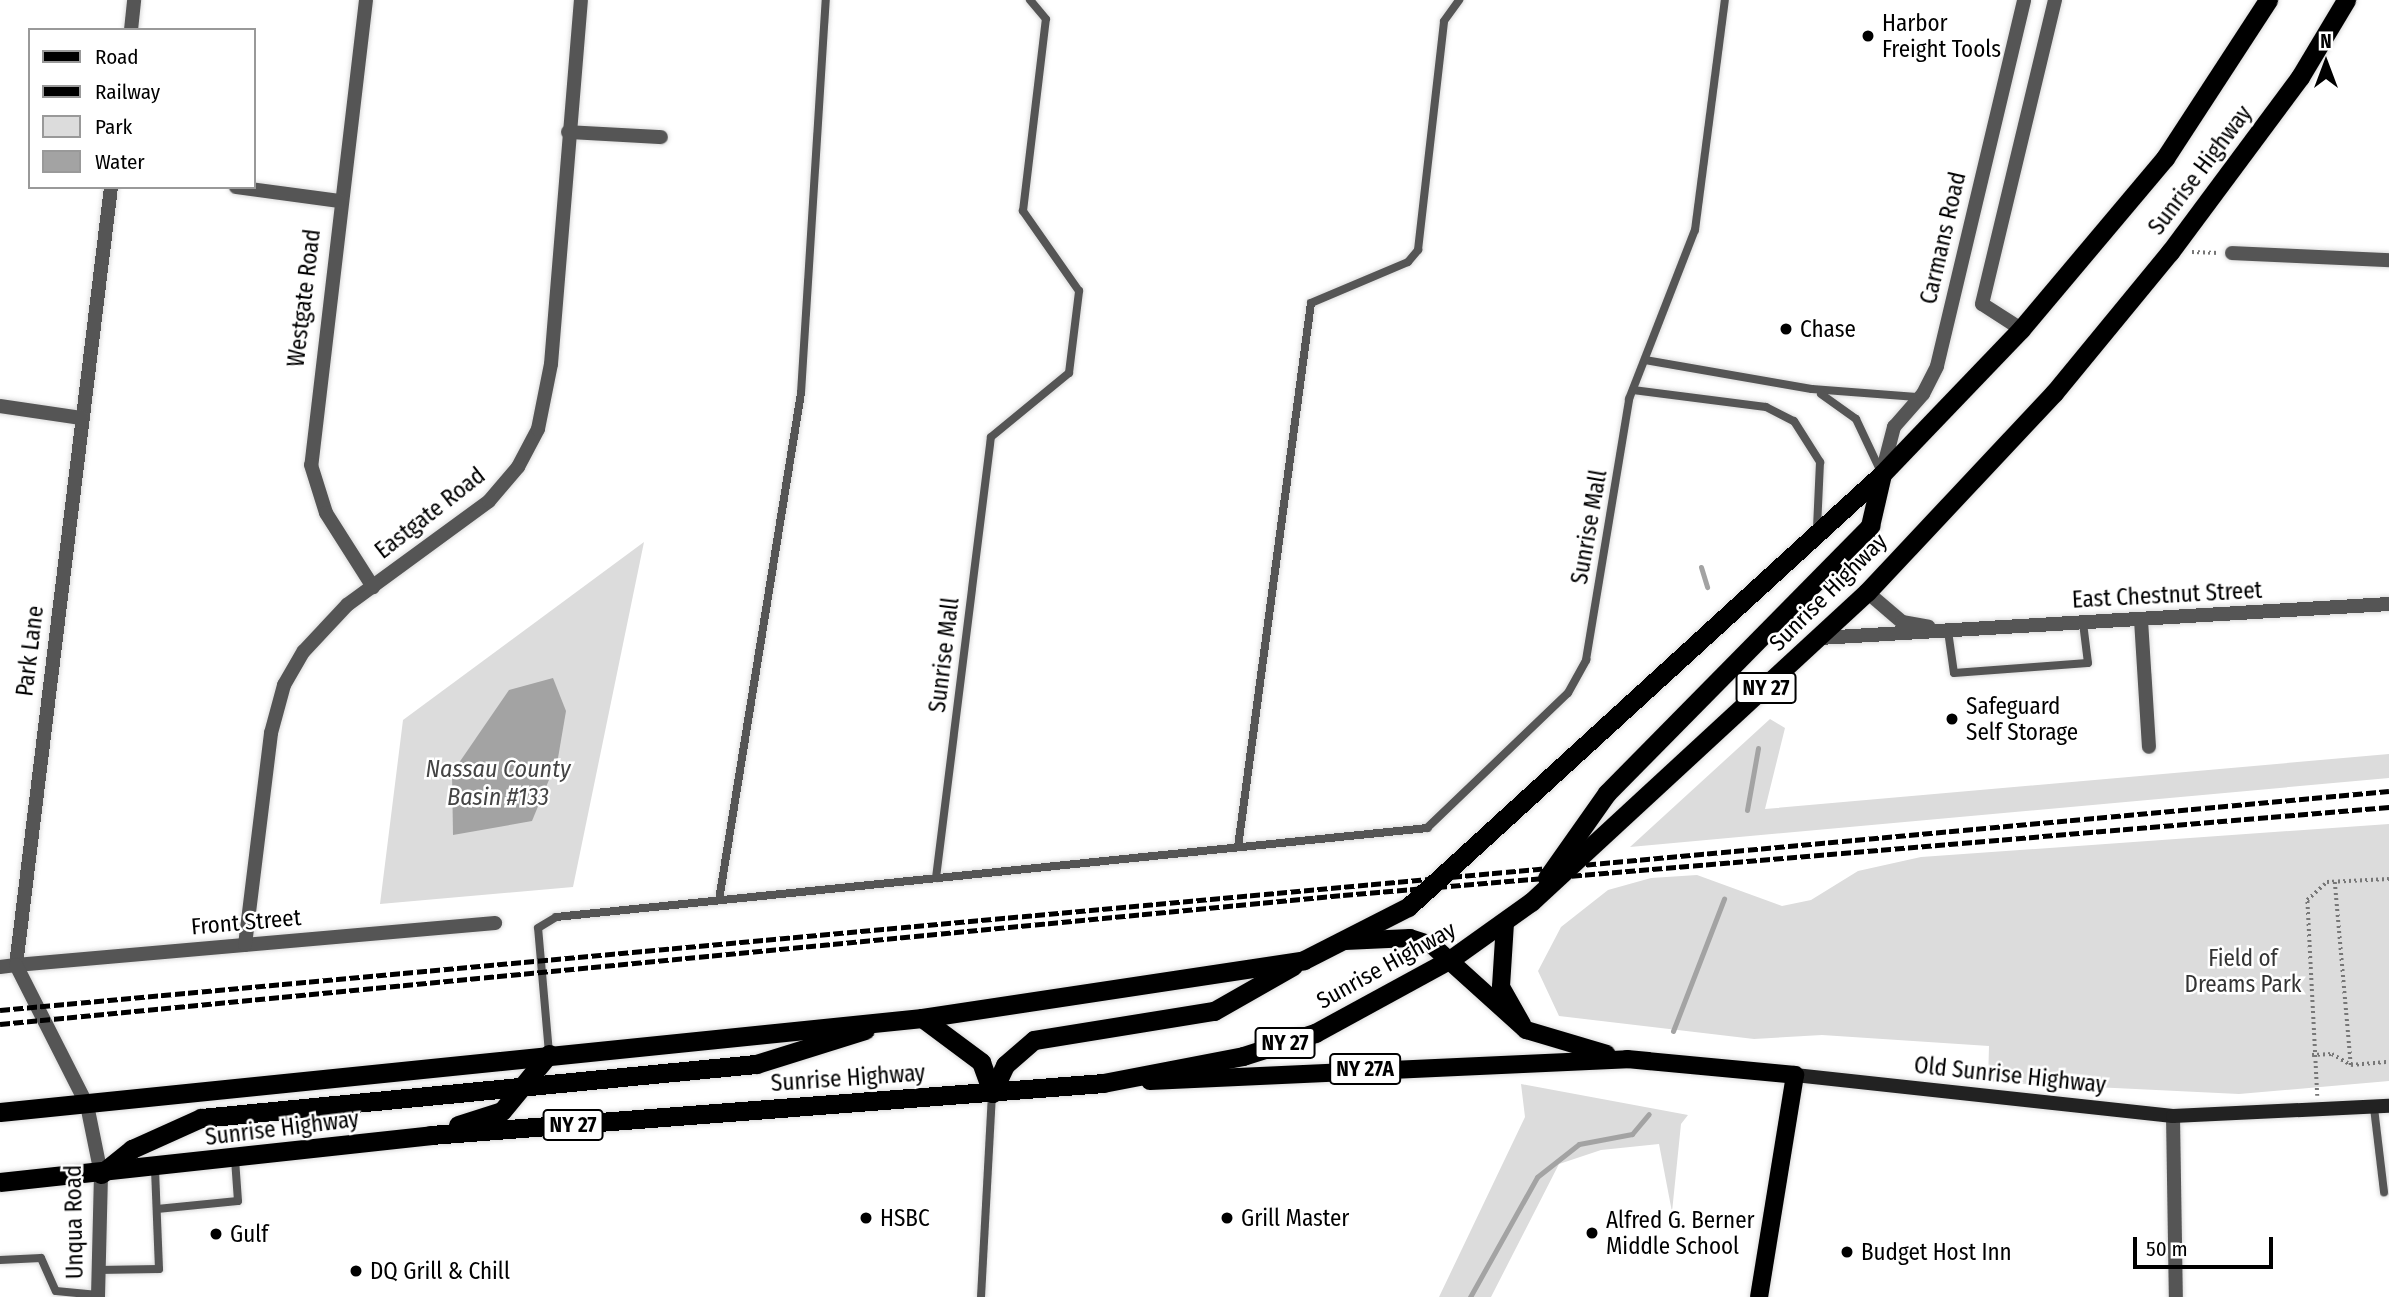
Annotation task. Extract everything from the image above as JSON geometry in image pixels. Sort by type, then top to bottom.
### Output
[{"type":"highway","name":"Sunrise Highway","points":[[0,1112],[922,1018],[1304,960],[1408,907],[1513,817],[1816,527],[1882,474],[2021,329],[2165,158],[2268,0]]},
{"type":"highway","name":"Sunrise Highway","points":[[0,1182],[101,1174],[431,1135],[1102,1083],[1243,1056],[1314,1033],[1451,958],[1505,923],[1820,638],[1867,592],[2054,393],[2170,252],[2300,77],[2346,0]]},
{"type":"highway","points":[[1531,902],[1607,793],[1870,526],[1882,474]]},
{"type":"highway","points":[[992,1093],[1005,1065],[1034,1041],[1214,1011],[1304,960]]},
{"type":"highway","points":[[922,1018],[981,1062],[992,1093]]},
{"type":"highway","points":[[101,1174],[132,1149],[201,1118],[756,1063],[812,1051],[885,1022]]},
{"type":"highway","points":[[431,1135],[502,1111],[550,1054]]},
{"type":"main road","points":[[1505,923],[1501,987],[1526,1030]]},
{"type":"main road","name":"Old Sunrise Highway","points":[[1338,942],[1410,938],[1451,958],[1488,1002],[1526,1030],[1627,1059]]},
{"type":"main road","name":"Old Sunrise Highway","points":[[1102,1083],[1627,1059],[2173,1116],[2382,1107]]},
{"type":"main road","points":[[1759,1297],[1795,1075]]},
{"type":"street","points":[[131,28],[134,0]]},
{"type":"street","name":"Westgate Road","points":[[366,0],[340,201],[311,465],[326,513],[373,587]]},
{"type":"street","name":"Eastgate Road","points":[[245,945],[271,733],[284,685],[320,631],[373,587],[489,501],[518,467],[538,429],[551,364],[568,132],[581,0]]},
{"type":"street","name":"Carmans Road","points":[[1882,474],[1894,428],[1923,394],[1937,366],[2024,0]]},
{"type":"street","points":[[2021,329],[1982,304],[2055,0]]},
{"type":"street","points":[[568,132],[661,137]]},
{"type":"street","name":"Park Lane","points":[[16,965],[111,189]]},
{"type":"street","points":[[251,189],[340,201]]},
{"type":"street","points":[[2232,253],[2389,260]]},
{"type":"street","points":[[0,406],[81,418]]},
{"type":"street","name":"East Chestnut Street","points":[[1867,592],[1902,622],[1948,631]]},
{"type":"street","name":"East Chestnut Street","points":[[1820,638],[2389,604]]},
{"type":"street","points":[[2141,620],[2149,747]]},
{"type":"street","name":"Front Street","points":[[0,967],[495,923]]},
{"type":"street","points":[[16,965],[87,1105]]},
{"type":"street","name":"Unqua Road","points":[[87,1105],[101,1174],[98,1296]]},
{"type":"street","points":[[2173,1116],[2176,1297]]},
{"type":"lane","points":[[719,900],[801,393],[826,0]]},
{"type":"lane","name":"Sunrise Mall","points":[[936,878],[991,438],[1069,373],[1079,291],[1023,211],[1046,19],[1030,0]]},
{"type":"lane","points":[[550,1054],[538,928],[556,916],[1238,847],[1311,303],[1408,262],[1418,250],[1444,21],[1459,0]]},
{"type":"lane","name":"Sunrise Mall","points":[[1238,847],[1427,828],[1568,692],[1586,660],[1629,399],[1695,230],[1725,0]]},
{"type":"lane","points":[[1645,360],[1812,389],[1906,400],[1923,394]]},
{"type":"lane","points":[[1812,389],[1856,419],[1882,474]]},
{"type":"lane","points":[[1633,390],[1766,407],[1794,421],[1820,462],[1816,527]]},
{"type":"lane","points":[[1948,631],[1954,673],[2088,663],[2083,623]]},
{"type":"lane","points":[[981,1297],[992,1093]]},
{"type":"lane","points":[[2382,1107],[2384,1192]]},
{"type":"lane","points":[[157,1209],[238,1201],[234,1158]]},
{"type":"lane","points":[[98,1270],[159,1269],[155,1168]]},
{"type":"lane","points":[[0,1260],[41,1258],[56,1291],[98,1296]]},
{"type":"path","points":[[2170,252],[2232,253]]},
{"type":"path","points":[[2319,1111],[2312,1055],[2315,979],[2305,914],[2314,888],[2335,882],[2389,879]]},
{"type":"path","points":[[2335,882],[2351,1065]]},
{"type":"path","points":[[2312,1055],[2332,1055],[2351,1065],[2389,1062]]},
{"type":"green space","name":"Nassau County Basin #133","points":[[644,542],[573,887],[380,904],[403,720]]},
{"type":"green space","points":[[1770,719],[1785,728],[1765,809],[2389,754],[2389,778],[1630,847]]},
{"type":"green space","name":"Field of Dreams Park","points":[[2389,824],[2389,1081],[2239,1094],[1988,1082],[1989,1046],[1822,1035],[1754,1039],[1559,1016],[1538,971],[1561,927],[1608,890],[1651,878],[1697,875],[1782,906],[1811,900],[1858,871],[1921,857]]},
{"type":"green space","points":[[1521,1084],[1688,1115],[1681,1124],[1672,1212],[1659,1144],[1601,1150],[1559,1164],[1491,1297],[1439,1297],[1525,1117]]},
{"type":"water","name":"Nassau County Basin #133","points":[[553,678],[566,711],[558,758],[532,821],[453,835],[452,773],[509,690]]},
{"type":"waterway","points":[[1701,567],[1707,587]]},
{"type":"waterway","points":[[1747,810],[1758,748]]},
{"type":"waterway","points":[[1673,1031],[1724,899]]},
{"type":"waterway","points":[[1470,1297],[1537,1177],[1579,1144],[1632,1134],[1649,1114]]},
{"type":"railway","points":[[0,1010],[2389,791]]},
{"type":"railway","points":[[0,1024],[1343,895],[2389,807]]},
{"type":"place","name":"Harbor Freight Tools","points":[[1868,36]]},
{"type":"place","name":"Chase","points":[[1786,329]]},
{"type":"place","name":"Safeguard Self Storage","points":[[1952,719]]},
{"type":"place","name":"HSBC","points":[[866,1218]]},
{"type":"place","name":"Grill Master","points":[[1227,1218]]},
{"type":"place","name":"Alfred G. Berner Middle School","points":[[1592,1233]]},
{"type":"place","name":"Gulf","points":[[216,1234]]},
{"type":"place","name":"Budget Host Inn","points":[[1847,1252]]},
{"type":"place","name":"DQ Grill & Chill","points":[[356,1271]]}]
